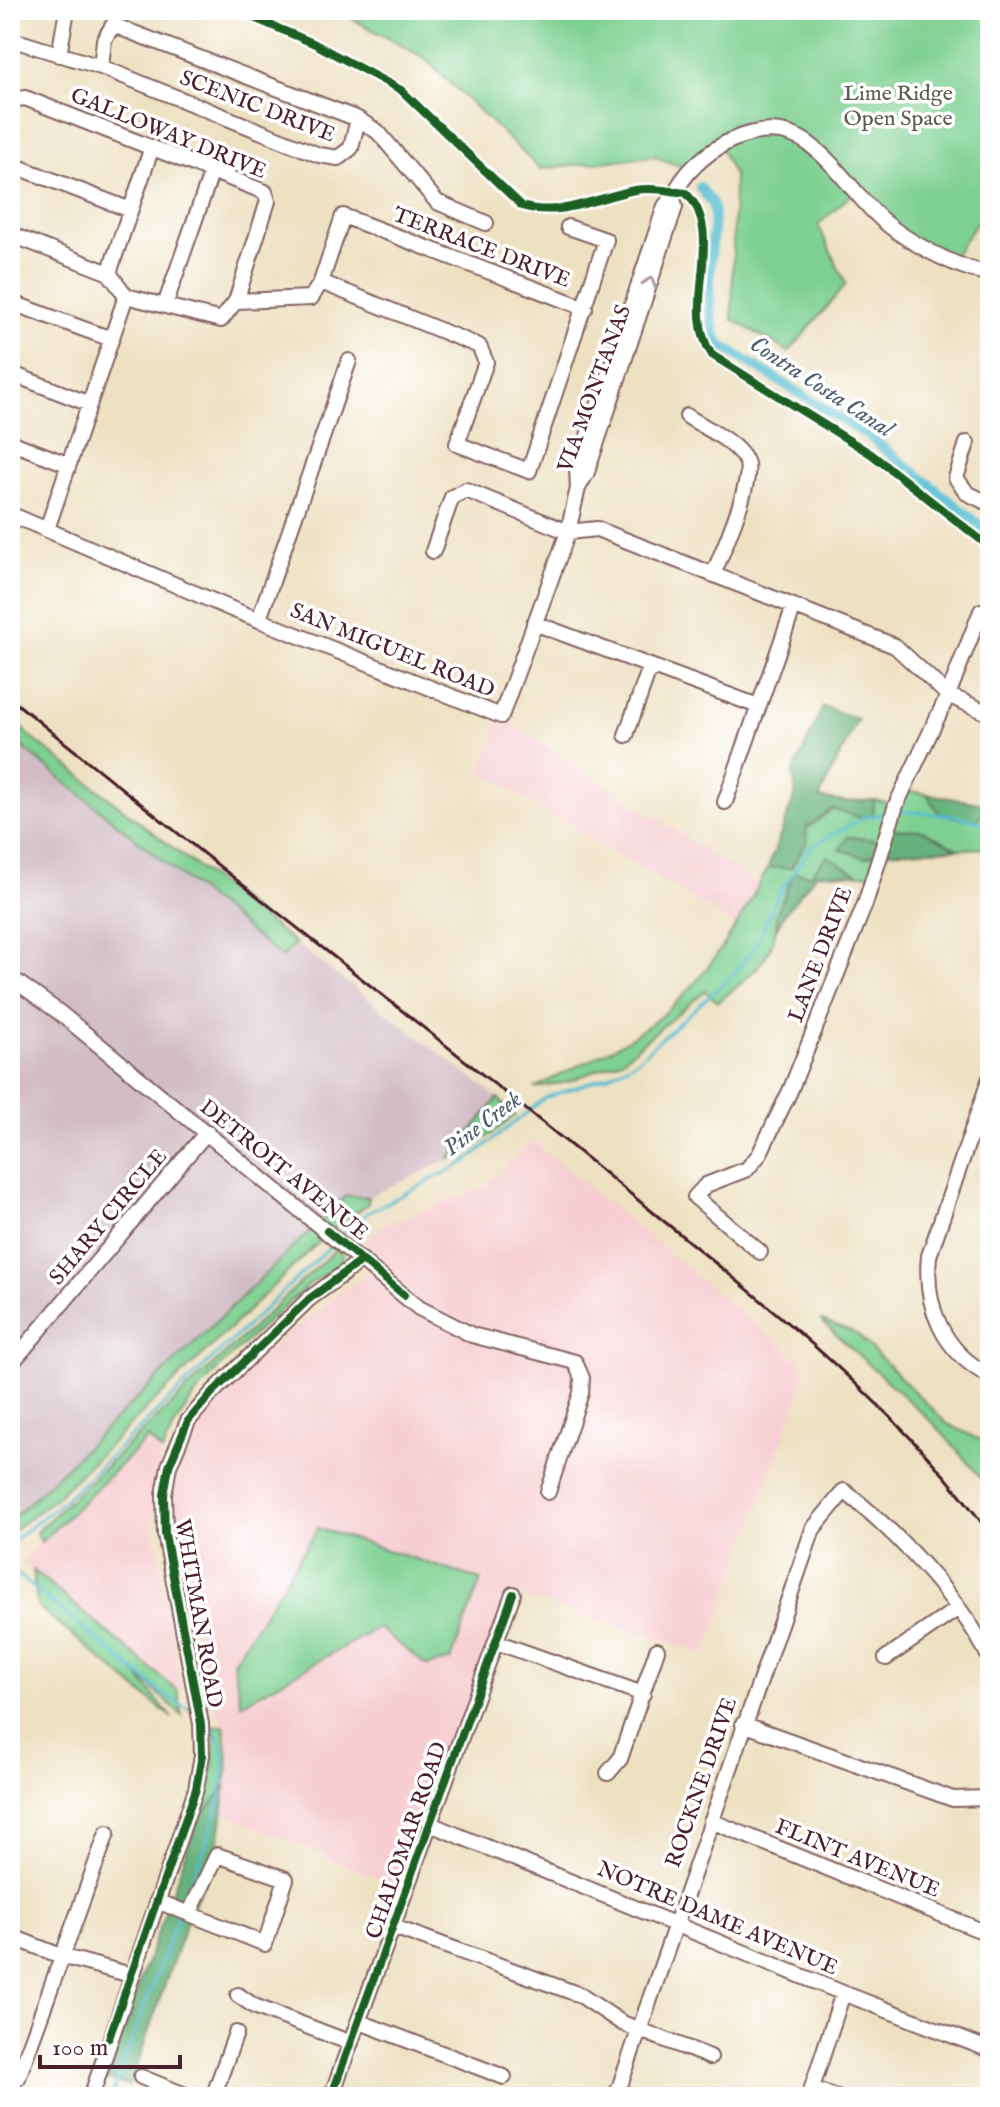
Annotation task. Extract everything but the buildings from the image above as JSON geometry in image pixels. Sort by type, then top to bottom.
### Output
[{"type":"street","points":[[59,55],[67,10]]},
{"type":"street","name":"SCENIC DRIVE","points":[[10,39],[101,67],[319,155],[338,158],[351,148],[358,119],[113,25],[104,40],[101,67]]},
{"type":"street","name":"GALLOWAY DRIVE","points":[[10,100],[25,98],[265,192],[268,201],[236,301]]},
{"type":"street","points":[[358,119],[378,132],[437,202],[486,223]]},
{"type":"street","name":"VIA MONTANAS","points":[[568,532],[578,488],[587,472],[675,207],[676,191],[688,169],[731,140],[752,134],[791,136],[809,143],[879,218],[905,236],[951,260],[990,273]]},
{"type":"street","points":[[109,273],[128,209],[152,147]]},
{"type":"street","points":[[10,164],[128,209]]},
{"type":"street","points":[[165,305],[212,171]]},
{"type":"street","name":"TERRACE DRIVE","points":[[343,216],[585,308],[529,471],[457,444],[486,362],[479,346],[321,282],[343,216]]},
{"type":"street","points":[[568,227],[606,240],[585,308]]},
{"type":"street","points":[[10,234],[109,273],[126,296],[221,320],[236,301],[311,298],[321,282]]},
{"type":"street","points":[[47,529],[87,403],[126,296]]},
{"type":"street","points":[[10,302],[111,339]]},
{"type":"street","points":[[259,619],[349,361]]},
{"type":"street","points":[[10,373],[87,403]]},
{"type":"street","points":[[687,416],[736,448],[747,463],[748,480],[714,573]]},
{"type":"street","points":[[10,442],[67,464]]},
{"type":"street","points":[[967,443],[956,478],[967,493],[990,504]]},
{"type":"street","points":[[433,551],[452,497],[466,490],[568,532],[597,529],[895,646],[948,695],[990,714]]},
{"type":"street","name":"SAN MIGUEL ROAD","points":[[10,514],[501,716],[568,532]]},
{"type":"street","points":[[725,802],[794,606]]},
{"type":"street","name":"LANE DRIVE","points":[[760,1252],[695,1197],[706,1185],[747,1169],[759,1155],[790,1091],[865,904],[896,805],[948,695],[981,611]]},
{"type":"street","points":[[534,623],[758,706]]},
{"type":"street","points":[[626,735],[650,667]]},
{"type":"street","name":"DETROIT AVENUE","points":[[10,977],[60,1013],[419,1308],[472,1335],[575,1362],[582,1378],[581,1393],[548,1492]]},
{"type":"street","points":[[990,1078],[929,1256],[926,1280],[930,1304],[940,1329],[958,1355],[990,1376]]},
{"type":"street","points":[[974,1124],[990,1130]]},
{"type":"street","name":"SHARY CIRCLE","points":[[10,1365],[207,1132]]},
{"type":"street","name":"WHITMAN ROAD","points":[[91,2097],[131,1975],[162,1902],[196,1789],[202,1755],[201,1724],[163,1517],[169,1466],[188,1421],[212,1393],[309,1299],[362,1260]]},
{"type":"street","name":"ROCKNE DRIVE","points":[[616,2097],[813,1529],[844,1491],[882,1520],[957,1609]]},
{"type":"street","name":"CHALOMAR ROAD","points":[[331,2097],[513,1594]]},
{"type":"street","points":[[886,1658],[957,1609],[990,1659]]},
{"type":"street","points":[[496,1642],[643,1694]]},
{"type":"street","points":[[608,1773],[620,1759],[657,1650]]},
{"type":"street","points":[[743,1724],[953,1799],[990,1798]]},
{"type":"street","name":"FLINT AVENUE","points":[[711,1821],[977,1929],[990,1929]]},
{"type":"street","name":"NOTRE DAME AVENUE","points":[[430,1824],[990,2050]]},
{"type":"street","points":[[18,2078],[107,1833]]},
{"type":"street","points":[[162,1902],[265,1944],[286,1879],[217,1855],[190,1912]]},
{"type":"street","points":[[394,1927],[580,1995],[639,2031],[710,2057]]},
{"type":"street","points":[[10,1936],[61,1956],[131,1975]]},
{"type":"street","points":[[835,2097],[811,2092],[843,1993]]},
{"type":"street","points":[[238,1995],[254,2006],[351,2043]]},
{"type":"street","points":[[360,2022],[504,2077]]},
{"type":"street","points":[[213,2097],[236,2033]]},
{"type":"street","name":"WHITMAN ROAD","points":[[81,2097],[109,2038]]},
{"type":"street","points":[[141,2077],[190,2097]]},
{"type":"shaded area","points":[[501,716],[753,881],[758,886],[737,926],[481,772]]},
{"type":"shaded area","points":[[10,737],[281,958],[295,943],[498,1098],[448,1160],[368,1197],[346,1197],[10,1521]]},
{"type":"shaded area","points":[[533,1141],[800,1361],[806,1374],[706,1654],[513,1594],[446,1775],[435,1777],[396,1886],[223,1813],[229,1760],[225,1727],[216,1710],[188,1607],[171,1504],[187,1438],[201,1416],[282,1337],[385,1260],[365,1243],[381,1226],[486,1186]]},
{"type":"shaded area","points":[[149,1438],[162,1452],[153,1493],[153,1527],[182,1692],[21,1561]]},
{"type":"green space","name":"Lime Ridge Open Space","points":[[336,10],[990,10],[990,203],[951,260],[905,236],[854,192],[818,225],[846,284],[789,352],[732,319],[734,176],[720,147],[688,169],[653,156],[540,169],[423,57]]},
{"type":"green space","points":[[823,707],[858,719],[819,798],[845,802],[874,800],[873,816],[862,818],[832,809],[806,829],[807,842],[791,868],[768,868],[796,793],[793,773]]},
{"type":"green space","points":[[10,718],[295,943],[282,958],[10,737]]},
{"type":"green space","points":[[904,790],[927,794],[940,814],[975,821],[990,807],[990,848],[958,849],[922,830],[885,841],[848,837],[841,850],[879,852],[872,874],[858,874],[827,857],[776,915],[773,942],[767,954],[729,994],[718,1002],[705,991],[622,1060],[567,1082],[534,1088],[629,1038],[682,997],[730,936],[768,868],[791,868],[806,829],[832,809],[862,818],[873,816],[874,800],[896,805]]},
{"type":"green space","points":[[927,794],[990,807],[975,821],[940,814]]},
{"type":"green space","points":[[889,829],[922,830],[958,849],[879,852],[865,858],[840,849],[848,837],[884,841]]},
{"type":"green space","points":[[827,856],[858,874],[817,873],[784,914],[777,928],[776,915],[794,872],[810,875]]},
{"type":"green space","points":[[498,1098],[515,1116],[476,1146],[448,1160]]},
{"type":"green space","points":[[346,1196],[368,1197],[368,1204],[329,1232],[53,1500],[10,1533],[10,1521]]},
{"type":"green space","points":[[337,1248],[343,1256],[337,1265],[306,1287],[205,1383],[188,1404],[162,1452],[148,1438],[41,1542],[36,1532]]},
{"type":"green space","points":[[820,1320],[857,1334],[946,1423],[990,1445],[990,1488],[935,1425]]},
{"type":"green space","points":[[318,1528],[481,1580],[451,1660],[427,1666],[378,1628],[241,1704],[233,1662]]},
{"type":"green space","points":[[33,1570],[178,1691],[182,1716],[134,1671],[172,1718],[37,1606]]},
{"type":"green space","points":[[215,1726],[224,1726],[228,1758],[226,1779],[197,1823],[213,1769]]},
{"type":"green space","points":[[226,1785],[217,1855],[190,1912],[130,2085],[105,2079],[197,1823]]},
{"type":"waterway","name":"Contra Costa Canal","points":[[700,187],[712,203],[714,215],[710,301],[711,318],[721,345],[870,437],[990,533]]},
{"type":"waterway","name":"Pine Creek","points":[[900,811],[956,816],[990,825]]},
{"type":"waterway","name":"Pine Creek","points":[[341,1236],[369,1212],[464,1163],[545,1098],[608,1076],[636,1061],[733,975],[755,947],[778,895],[811,847],[862,818],[888,813]]},
{"type":"waterway","name":"Pine Creek","points":[[10,1543],[60,1504],[333,1244]]},
{"type":"waterway","points":[[10,1568],[159,1691],[192,1711]]},
{"type":"waterway","points":[[181,1906],[208,1838],[222,1785],[224,1760],[219,1739],[207,1723]]},
{"type":"waterway","points":[[111,2097],[179,1913]]},
{"type":"railway","points":[[10,698],[779,1316],[913,1440],[990,1534]]},
{"type":"cycle path","points":[[235,10],[313,43],[401,90],[522,206],[550,210],[565,208],[641,189],[686,193],[698,210],[703,229],[700,315],[703,336],[712,355],[871,454],[990,547]]},
{"type":"cycle path","points":[[327,1231],[404,1295]]},
{"type":"cycle path","points":[[109,2038],[196,1789],[202,1755],[201,1724],[165,1534],[164,1495],[169,1466],[188,1421],[212,1393],[309,1299],[362,1260]]},
{"type":"cycle path","points":[[331,2097],[513,1594]]}]
